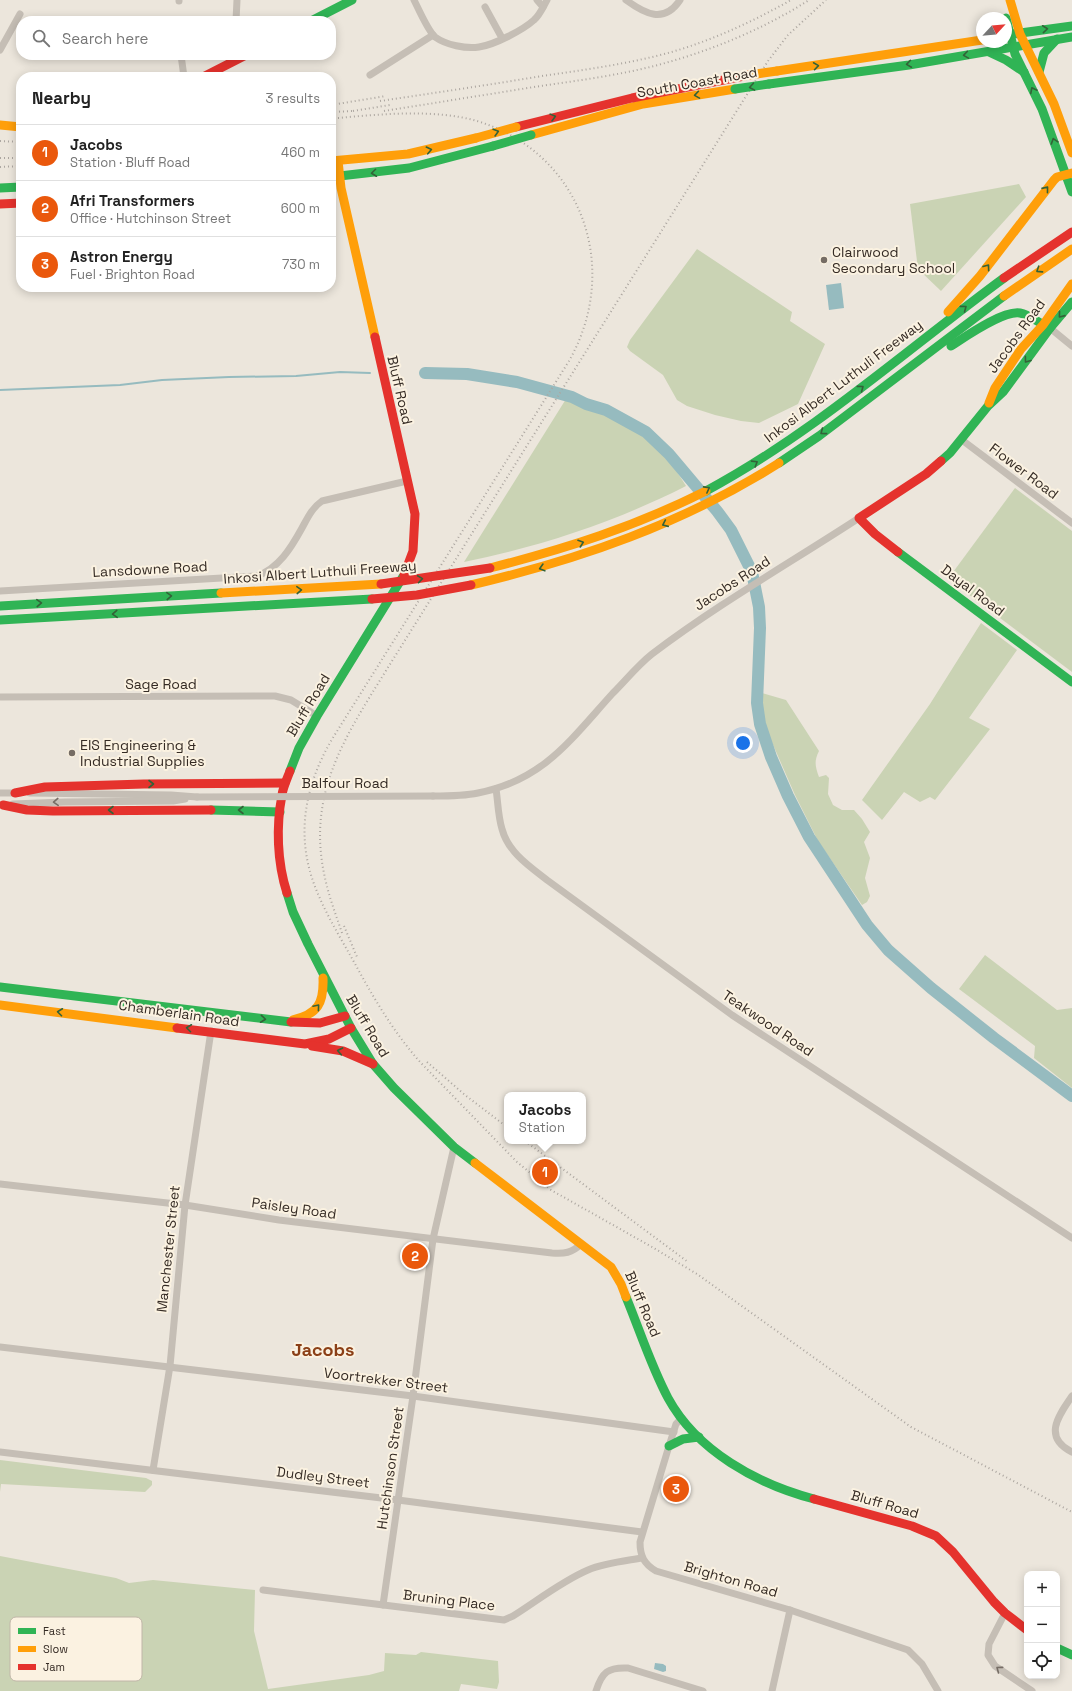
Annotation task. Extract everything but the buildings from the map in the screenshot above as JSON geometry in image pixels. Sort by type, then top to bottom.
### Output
[{"type":"main road","points":[[321,16],[352,0]]},
{"type":"main road","points":[[1003,0],[1005,12]]},
{"type":"main road","points":[[1010,0],[1019,32],[1056,109],[1072,153]]},
{"type":"main road","points":[[1012,33],[1072,26]]},
{"type":"main road","name":"South Coast Road","points":[[1012,47],[1072,37]]},
{"type":"main road","points":[[1039,72],[1043,54],[1057,39]]},
{"type":"main road","name":"South Coast Road","points":[[336,161],[408,154],[476,138],[571,112],[653,93],[777,71],[976,41]]},
{"type":"main road","points":[[1012,47],[1042,109],[1069,174],[1072,192]]},
{"type":"main road","name":"South Coast Road","points":[[336,177],[409,168],[643,104],[769,84],[909,65],[1007,48]]},
{"type":"main road","points":[[989,52],[1006,60],[1024,72]]},
{"type":"main road","points":[[212,72],[233,60]]},
{"type":"main road","points":[[0,126],[16,127]]},
{"type":"main road","points":[[924,338],[980,276],[1054,180],[1069,174]]},
{"type":"main road","name":"Bluff Road","points":[[336,181],[407,481],[416,530],[412,558],[406,572],[317,716],[299,748],[284,783],[278,834],[282,875],[293,912],[344,1016],[373,1064],[394,1088],[454,1147],[581,1244],[610,1267],[616,1274],[658,1377],[669,1399],[682,1418],[699,1438],[728,1462],[773,1486],[791,1493],[912,1526],[936,1536],[953,1552],[982,1590],[1005,1613],[1024,1628]]},
{"type":"main road","points":[[0,188],[16,187]]},
{"type":"main road","points":[[0,204],[16,203]]},
{"type":"main road","name":"Inkosi Albert Luthuli Freeway","points":[[0,606],[381,584],[490,568],[570,547],[604,535],[693,497],[780,447],[834,409],[924,338],[1018,267],[1070,233]]},
{"type":"main road","name":"Inkosi Albert Luthuli Freeway","points":[[0,620],[372,599],[417,594],[516,576],[606,548],[661,526],[700,508],[728,494],[787,458],[894,380],[1028,277],[1072,249]]},
{"type":"main road","name":"Jacobs Road","points":[[859,518],[926,474],[950,453],[962,440],[988,406],[1003,392],[1072,284]]},
{"type":"main road","name":"Jacobs Road","points":[[1046,326],[1072,302]]},
{"type":"main road","points":[[894,380],[1003,316],[1018,312],[1046,326]]},
{"type":"main road","name":"Dayal Road","points":[[859,518],[887,544],[1072,682]]},
{"type":"main road","points":[[15,793],[45,787],[144,784],[284,783]]},
{"type":"main road","points":[[2,805],[16,808],[53,810],[247,810],[280,812]]},
{"type":"main road","points":[[285,1021],[308,1016],[316,1010],[322,1000],[324,992],[323,973]]},
{"type":"main road","name":"Chamberlain Road","points":[[0,986],[316,1025],[331,1022],[344,1016]]},
{"type":"main road","name":"Chamberlain Road","points":[[0,1005],[305,1044],[319,1043],[333,1038],[351,1028]]},
{"type":"main road","points":[[305,1044],[343,1051],[373,1064]]},
{"type":"main road","points":[[669,1446],[683,1439],[699,1438]]},
{"type":"main road","points":[[1060,1649],[1072,1655]]},
{"type":"street","points":[[236,16],[237,0]]},
{"type":"street","points":[[414,0],[433,35],[446,43],[470,47],[486,45],[532,22],[544,7],[547,0]]},
{"type":"street","points":[[537,0],[544,7]]},
{"type":"street","points":[[626,0],[646,13],[659,15],[672,10],[680,0]]},
{"type":"street","points":[[485,7],[502,38]]},
{"type":"street","points":[[0,50],[16,21]]},
{"type":"street","points":[[370,75],[433,35]]},
{"type":"street","points":[[182,60],[183,72]]},
{"type":"street","points":[[1046,326],[1072,346]]},
{"type":"street","name":"Flower Road","points":[[962,440],[1072,523]]},
{"type":"street","name":"Lansdowne Road","points":[[0,591],[257,576],[275,567],[299,534],[312,510],[322,501],[407,481]]},
{"type":"street","name":"Jacobs Road","points":[[496,789],[517,781],[550,761],[631,674],[650,656],[684,631],[746,590],[859,518]]},
{"type":"street","name":"Sage Road","points":[[0,697],[275,696],[291,700],[317,716]]},
{"type":"street","name":"Balfour Road","points":[[0,793],[172,795],[195,797],[433,796],[476,793],[496,789]]},
{"type":"street","name":"Teakwood Road","points":[[496,789],[502,829],[507,842],[520,859],[726,1011],[1072,1238]]},
{"type":"street","name":"Balfour Road","points":[[2,805],[65,802],[172,801],[195,797]]},
{"type":"street","name":"Manchester Street","points":[[153,1470],[170,1366],[185,1205],[211,1031]]},
{"type":"street","name":"Hutchinson Street","points":[[383,1605],[413,1396],[433,1239],[454,1147]]},
{"type":"street","name":"Paisley Road","points":[[0,1184],[185,1205],[279,1220],[563,1254],[575,1250],[581,1244]]},
{"type":"street","name":"Voortrekker Street","points":[[0,1347],[413,1396],[674,1432]]},
{"type":"street","points":[[1072,1396],[1057,1420],[1055,1430],[1060,1443],[1072,1452]]},
{"type":"street","points":[[642,1558],[640,1542],[642,1532],[676,1424],[682,1418]]},
{"type":"street","name":"Dudley Street","points":[[0,1452],[398,1500],[642,1532]]},
{"type":"street","name":"Bruning Place","points":[[263,1590],[504,1620],[513,1616],[573,1578],[589,1570],[602,1565],[642,1558]]},
{"type":"street","name":"Brighton Road","points":[[642,1558],[648,1566],[656,1571],[790,1610],[908,1650],[922,1664],[938,1691]]},
{"type":"street","points":[[772,1691],[790,1610]]},
{"type":"street","points":[[1005,1613],[989,1644],[988,1655],[995,1666],[1032,1691]]},
{"type":"street","points":[[596,1691],[599,1681],[606,1671],[616,1667],[628,1668],[703,1691]]},
{"type":"green space","points":[[1019,184],[1026,197],[941,291],[918,269],[910,204]]},
{"type":"green space","points":[[697,249],[792,312],[790,321],[825,344],[798,404],[759,423],[741,421],[715,415],[687,406],[677,400],[663,375],[630,351],[627,347],[630,340]]},
{"type":"green space","points":[[566,399],[606,415],[644,437],[665,456],[686,486],[632,511],[578,532],[493,556],[464,562]]},
{"type":"green space","points":[[1015,488],[1072,531],[1072,672],[948,579]]},
{"type":"green space","points":[[981,623],[1017,650],[969,718],[990,729],[935,800],[930,797],[920,802],[904,792],[882,820],[862,800],[930,704]]},
{"type":"green space","points":[[762,693],[786,700],[819,751],[816,758],[817,770],[819,777],[826,775],[829,778],[828,794],[833,805],[842,810],[854,810],[870,832],[864,842],[870,858],[865,878],[870,896],[867,902],[862,905],[818,841],[795,795],[767,731],[763,712]]},
{"type":"green space","points":[[985,955],[1057,1010],[1072,1008],[1072,1088],[1034,1058],[1035,1046],[959,989]]},
{"type":"green space","points":[[0,1460],[146,1478],[152,1481],[152,1485],[145,1492],[1,1484],[0,1492]]},
{"type":"green space","points":[[0,1556],[116,1578],[129,1583],[153,1580],[255,1590],[254,1631],[268,1689],[369,1675],[384,1671],[385,1653],[416,1655],[421,1652],[498,1661],[499,1682],[497,1689],[461,1684],[459,1691],[0,1691]]},
{"type":"water","points":[[841,283],[844,308],[829,310],[826,285]]},
{"type":"water","points":[[655,1663],[666,1666],[666,1671],[663,1672],[654,1669]]},
{"type":"waterway","points":[[0,390],[120,385],[162,380],[296,376],[340,372],[370,373]]},
{"type":"waterway","points":[[425,373],[467,374],[517,382],[572,397],[586,404],[606,410],[646,432],[669,454],[731,530],[752,572],[759,607],[760,628],[757,703],[760,724],[771,757],[788,796],[809,837],[867,925],[888,950],[931,988],[994,1038],[1072,1096]]},
{"type":"railway","points":[[380,101],[590,69],[653,57],[716,37],[791,0]]},
{"type":"railway","points":[[384,111],[594,78],[654,66],[694,54],[734,39],[773,21],[809,0]]},
{"type":"railway","points":[[342,933],[325,878],[320,848],[321,819],[325,793],[333,768],[344,743],[387,669],[768,61],[788,35],[826,0]]},
{"type":"railway","points":[[336,104],[386,96]]},
{"type":"railway","points":[[353,111],[390,105]]},
{"type":"railway","points":[[336,112],[353,111]]},
{"type":"railway","points":[[338,118],[390,114],[444,115],[477,121],[513,137],[543,159],[566,186],[582,218],[591,253],[592,289],[585,325],[569,361],[334,736],[316,771],[306,808],[305,845],[308,865],[314,884],[332,924],[376,1001],[411,1051],[517,1162],[551,1190],[697,1274],[911,1427],[1072,1512]]},
{"type":"railway","points":[[0,141],[16,142]]},
{"type":"railway","points":[[0,158],[16,158]]},
{"type":"railway","points":[[0,167],[16,166]]},
{"type":"railway","points":[[344,926],[357,957]]},
{"type":"railway","points":[[427,1062],[465,1095],[504,1125]]},
{"type":"railway","points":[[529,1144],[688,1262]]},
{"type":"traffic: fast","points":[[321,16],[352,0]]},
{"type":"traffic: fast","points":[[1012,34],[1072,26]]},
{"type":"traffic: fast","points":[[769,84],[909,65],[1072,37]]},
{"type":"traffic: fast","points":[[1039,72],[1044,53],[1057,39]]},
{"type":"traffic: fast","points":[[1012,42],[1015,54],[1042,109],[1072,192]]},
{"type":"traffic: fast","points":[[989,52],[1006,60],[1024,72]]},
{"type":"traffic: fast","points":[[735,89],[769,84]]},
{"type":"traffic: fast","points":[[493,146],[531,135]]},
{"type":"traffic: fast","points":[[336,176],[409,168],[493,146]]},
{"type":"traffic: fast","points":[[0,188],[16,187]]},
{"type":"traffic: fast","points":[[706,491],[746,468],[822,417],[1004,278]]},
{"type":"traffic: fast","points":[[779,463],[819,436],[1004,296]]},
{"type":"traffic: fast","points":[[941,461],[950,453],[988,406],[1003,392],[1050,328],[1072,302]]},
{"type":"traffic: fast","points":[[951,346],[984,325],[1013,313],[1024,314],[1050,328]]},
{"type":"traffic: fast","points":[[898,552],[1072,682]]},
{"type":"traffic: fast","points":[[290,771],[299,748],[317,716],[404,575]]},
{"type":"traffic: fast","points":[[0,606],[221,593]]},
{"type":"traffic: fast","points":[[0,620],[372,599]]},
{"type":"traffic: fast","points":[[211,810],[280,812]]},
{"type":"traffic: fast","points":[[287,893],[293,912],[308,944],[351,1028],[373,1064],[394,1088],[454,1147],[475,1163]]},
{"type":"traffic: fast","points":[[0,987],[291,1022]]},
{"type":"traffic: fast","points":[[626,1297],[651,1361],[668,1398],[680,1417],[695,1434],[730,1463],[750,1474],[793,1493],[814,1499]]},
{"type":"traffic: fast","points":[[669,1446],[683,1439],[699,1437]]},
{"type":"traffic: fast","points":[[1060,1649],[1072,1655]]},
{"type":"traffic: slow","points":[[1010,0],[1020,34],[1054,104],[1072,153]]},
{"type":"traffic: slow","points":[[777,71],[976,41]]},
{"type":"traffic: slow","points":[[749,75],[777,71]]},
{"type":"traffic: slow","points":[[531,135],[643,104],[735,89]]},
{"type":"traffic: slow","points":[[0,125],[16,127]]},
{"type":"traffic: slow","points":[[476,138],[516,127]]},
{"type":"traffic: slow","points":[[336,161],[408,154],[476,138]]},
{"type":"traffic: slow","points":[[338,161],[341,188],[375,337]]},
{"type":"traffic: slow","points":[[948,312],[980,276],[1054,180],[1057,177],[1072,173]]},
{"type":"traffic: slow","points":[[1004,296],[1072,249]]},
{"type":"traffic: slow","points":[[989,403],[995,388],[1021,349],[1043,325],[1072,284]]},
{"type":"traffic: slow","points":[[471,585],[552,564],[668,522],[742,485],[779,463]]},
{"type":"traffic: slow","points":[[490,568],[547,553],[600,536],[679,504],[706,491]]},
{"type":"traffic: slow","points":[[221,593],[381,584]]},
{"type":"traffic: slow","points":[[293,1020],[314,1011],[318,1006],[321,1001],[323,978]]},
{"type":"traffic: slow","points":[[0,1005],[177,1028]]},
{"type":"traffic: slow","points":[[475,1163],[611,1267],[621,1284],[626,1297]]},
{"type":"traffic: jam","points":[[213,72],[236,60]]},
{"type":"traffic: jam","points":[[516,127],[632,98],[749,75]]},
{"type":"traffic: jam","points":[[0,204],[16,203]]},
{"type":"traffic: jam","points":[[1004,278],[1072,232]]},
{"type":"traffic: jam","points":[[375,337],[415,514],[413,551],[404,575]]},
{"type":"traffic: jam","points":[[898,552],[875,534],[859,518],[926,474],[941,461]]},
{"type":"traffic: jam","points":[[381,584],[490,568]]},
{"type":"traffic: jam","points":[[372,599],[417,595],[471,585]]},
{"type":"traffic: jam","points":[[287,893],[279,857],[278,831],[284,786],[290,771]]},
{"type":"traffic: jam","points":[[15,793],[45,787],[144,784],[285,783]]},
{"type":"traffic: jam","points":[[3,805],[27,810],[53,811],[211,810]]},
{"type":"traffic: jam","points":[[291,1022],[320,1023],[345,1016]]},
{"type":"traffic: jam","points":[[177,1028],[305,1044],[329,1039],[351,1028]]},
{"type":"traffic: jam","points":[[312,1046],[343,1051],[373,1064]]},
{"type":"traffic: jam","points":[[814,1499],[912,1526],[936,1536],[953,1552],[994,1602],[1005,1613],[1024,1628]]},
{"type":"place","name":"Clairwood Secondary School","points":[[824,260]]},
{"type":"place","name":"EIS Engineering & Industrial Supplies","points":[[72,753]]},
{"type":"place","name":"Jacobs","points":[[545,1172]]},
{"type":"place","name":"Afri Transformers","points":[[415,1256]]},
{"type":"place","name":"Astron Energy","points":[[676,1489]]},
{"type":"district","name":"Jacobs","points":[[323,1350]]}]
